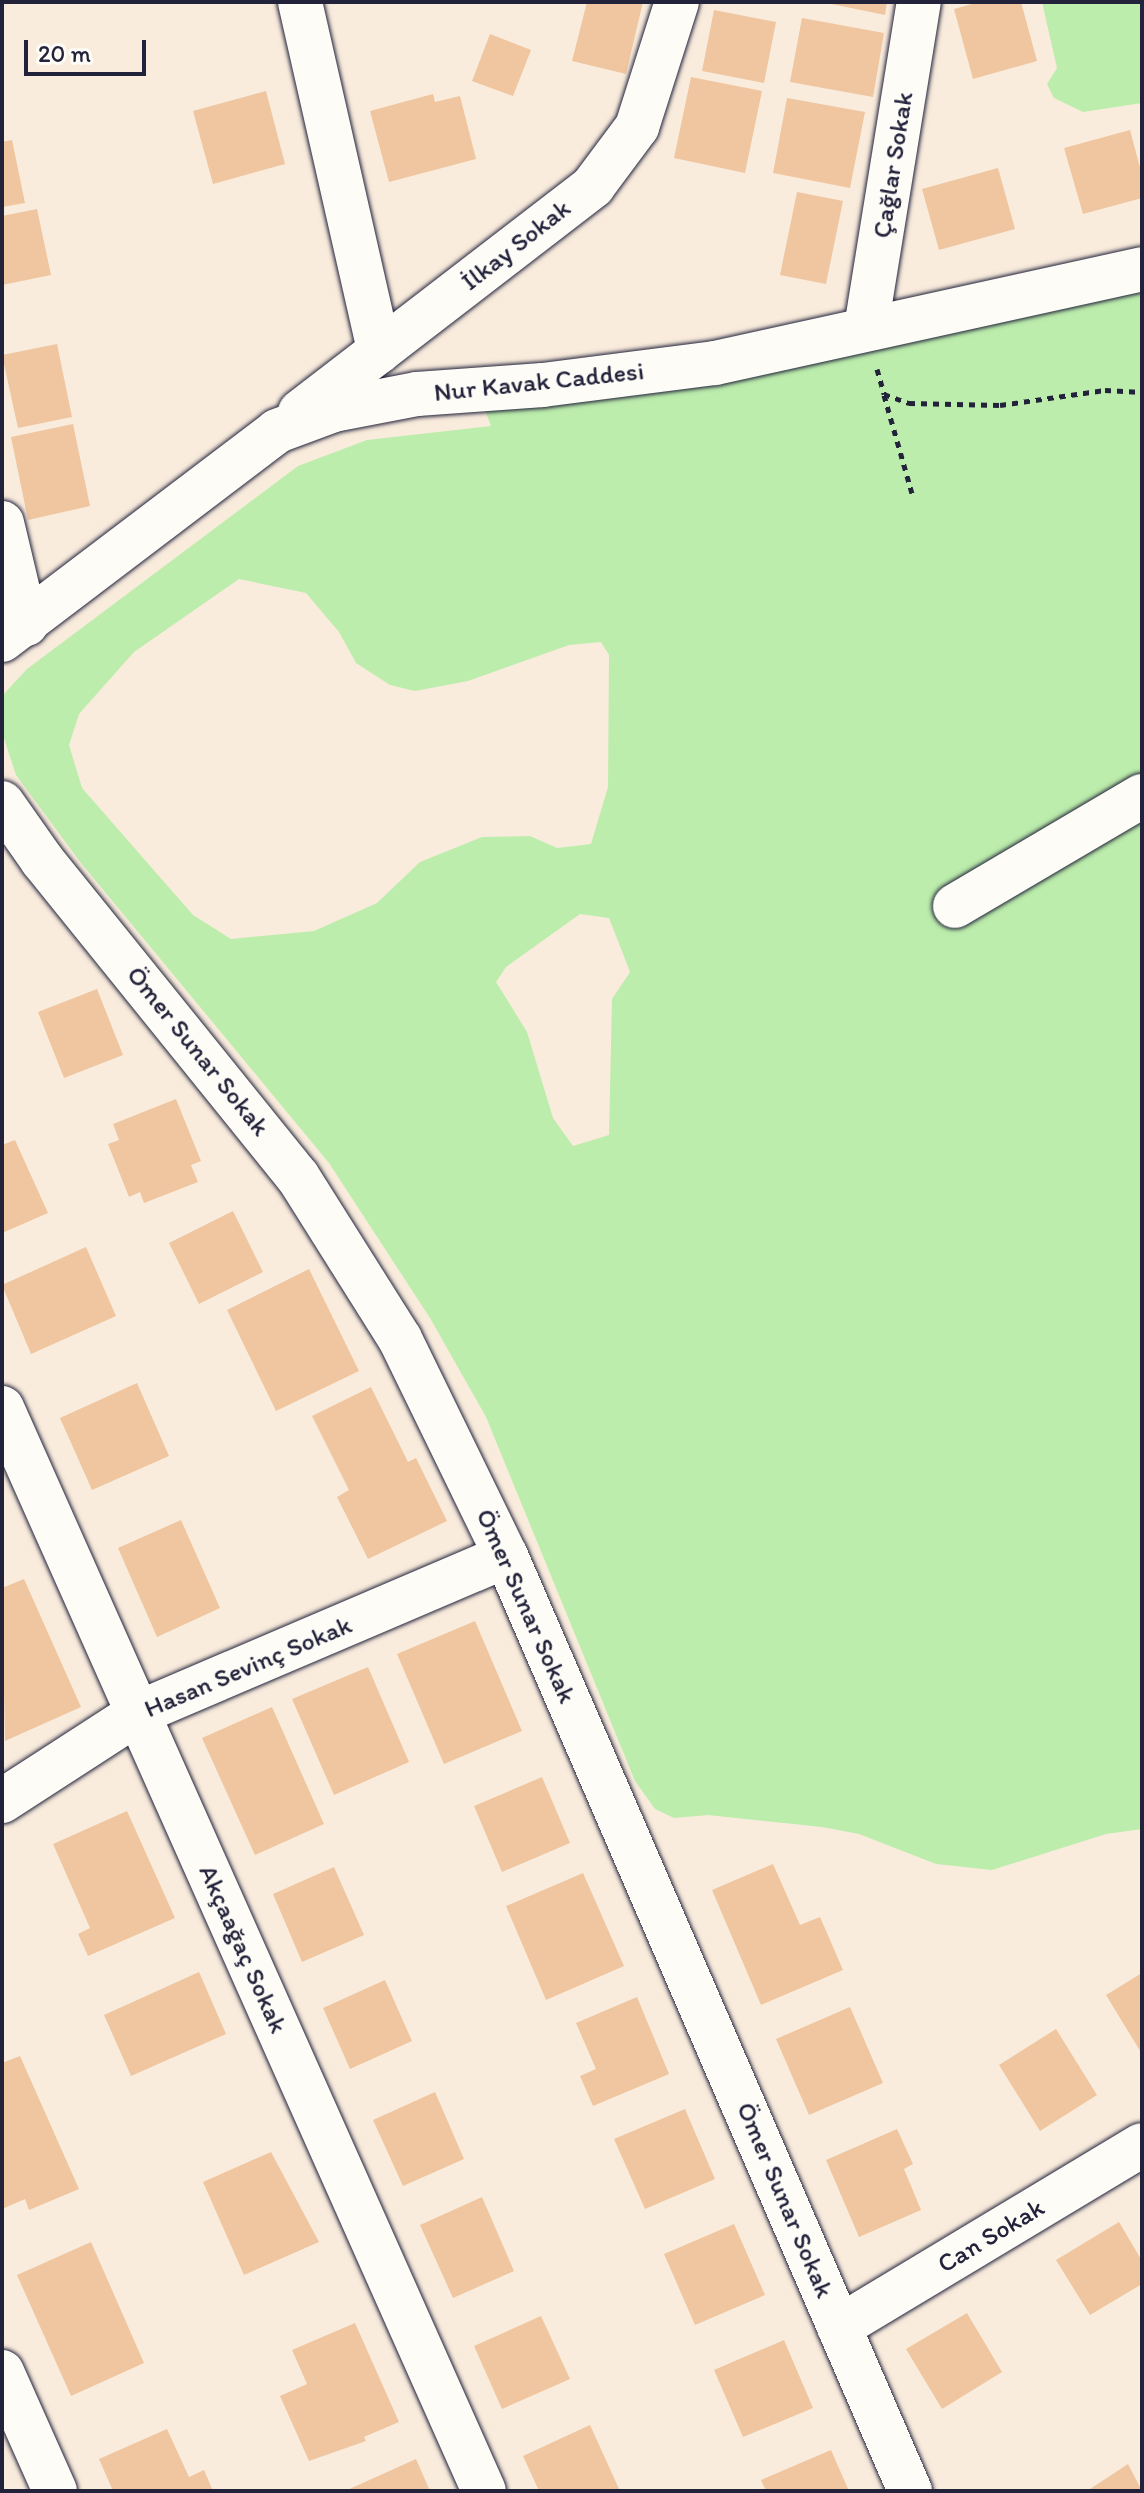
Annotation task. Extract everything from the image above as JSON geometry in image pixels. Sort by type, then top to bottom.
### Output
[{"type":"street","points":[[300,2],[379,351]]},
{"type":"street","name":"İlkay Sokak","points":[[277,431],[602,175],[637,127],[677,2]]},
{"type":"street","name":"Çağlar Sokak","points":[[866,328],[919,2]]},
{"type":"street","name":"Nur Kavak Caddesi","points":[[14,632],[277,431],[381,400],[715,363],[1142,269]]},
{"type":"street","points":[[2,523],[14,632]]},
{"type":"street","points":[[955,906],[1142,796]]},
{"type":"street","name":"Ömer Sunar Sokak","points":[[2,803],[42,860],[298,1177],[400,1339],[506,1556],[910,2491]]},
{"type":"street","name":"Akçaağaç Sokak","points":[[2,1408],[484,2491]]},
{"type":"street","name":"Hasan Sevinç Sokak","points":[[2,1801],[138,1713],[506,1556]]},
{"type":"street","name":"Can Sokak","points":[[839,2327],[1142,2145]]},
{"type":"street","points":[[2,2372],[55,2491]]},
{"type":"path","points":[[866,328],[912,493]]},
{"type":"path","points":[[884,394],[909,403],[952,406],[1026,403],[1105,390],[1142,392]]},
{"type":"green space","points":[[1042,2],[1142,2],[1142,103],[1083,112],[1054,98],[1047,84],[1057,68]]},
{"type":"green space","points":[[1142,269],[1142,1829],[1106,1834],[992,1870],[936,1864],[859,1834],[822,1827],[708,1815],[674,1818],[655,1809],[635,1781],[486,1417],[430,1318],[329,1163],[81,863],[16,775],[2,732],[2,696],[27,669],[298,466],[367,440],[491,426],[477,390]],"holes":[[[239,579],[306,593],[339,632],[356,663],[390,685],[415,691],[468,681],[569,645],[601,642],[609,655],[608,787],[591,844],[557,848],[530,836],[482,837],[420,862],[377,903],[314,931],[231,939],[193,915],[82,788],[69,745],[79,714],[134,652]],[[580,914],[609,918],[630,972],[612,999],[609,1135],[573,1146],[553,1118],[527,1032],[496,982],[506,967]]]},
{"type":"building","points":[[587,2],[643,2],[626,74],[572,61]]},
{"type":"building","points":[[822,2],[887,2],[885,15]]},
{"type":"building","points":[[979,2],[1021,2],[1037,61],[973,79],[954,9]]},
{"type":"building","points":[[714,10],[776,22],[764,83],[702,71]]},
{"type":"building","points":[[802,18],[884,33],[873,97],[790,82]]},
{"type":"building","points":[[490,34],[531,50],[513,96],[472,81]]},
{"type":"building","points":[[691,77],[762,91],[745,173],[674,158]]},
{"type":"building","points":[[266,91],[285,164],[213,184],[193,111]]},
{"type":"building","points":[[433,94],[435,102],[460,96],[476,159],[389,182],[370,111]]},
{"type":"building","points":[[787,98],[865,112],[850,188],[773,173]]},
{"type":"building","points":[[1130,130],[1142,175],[1142,198],[1083,214],[1064,148]]},
{"type":"building","points":[[12,140],[25,203],[2,207],[2,142]]},
{"type":"building","points":[[998,168],[1015,229],[939,250],[922,189]]},
{"type":"building","points":[[797,192],[843,201],[826,284],[780,275]]},
{"type":"building","points":[[37,209],[51,275],[2,285],[2,216]]},
{"type":"building","points":[[57,344],[72,417],[18,428],[2,355]]},
{"type":"building","points":[[73,424],[90,506],[28,520],[11,437]]},
{"type":"building","points":[[97,989],[123,1055],[64,1078],[38,1012]]},
{"type":"building","points":[[176,1099],[201,1161],[191,1165],[198,1182],[144,1203],[140,1192],[129,1197],[108,1144],[119,1140],[113,1124]]},
{"type":"building","points":[[15,1140],[48,1213],[2,1233],[2,1145]]},
{"type":"building","points":[[233,1211],[263,1272],[199,1304],[169,1243]]},
{"type":"building","points":[[86,1247],[116,1316],[31,1354],[2,1285]]},
{"type":"building","points":[[309,1269],[359,1371],[276,1411],[227,1310]]},
{"type":"building","points":[[137,1383],[169,1456],[92,1490],[60,1418]]},
{"type":"building","points":[[371,1387],[408,1462],[416,1458],[447,1521],[368,1559],[337,1497],[349,1490],[312,1416]]},
{"type":"building","points":[[181,1520],[220,1608],[157,1637],[118,1548]]},
{"type":"building","points":[[24,1579],[81,1707],[5,1741],[2,1588]]},
{"type":"building","points":[[475,1621],[522,1731],[444,1764],[397,1654]]},
{"type":"building","points":[[368,1667],[409,1762],[334,1795],[292,1699]]},
{"type":"building","points":[[272,1707],[324,1824],[255,1855],[202,1738]]},
{"type":"building","points":[[542,1777],[570,1843],[502,1872],[474,1806]]},
{"type":"building","points":[[127,1811],[175,1918],[88,1956],[78,1934],[90,1928],[53,1844]]},
{"type":"building","points":[[773,1864],[800,1925],[820,1917],[843,1970],[761,2005],[712,1890]]},
{"type":"building","points":[[334,1867],[364,1935],[302,1962],[273,1894]]},
{"type":"building","points":[[583,1873],[624,1966],[546,2000],[506,1906]]},
{"type":"building","points":[[199,1972],[226,2034],[131,2076],[104,2015]]},
{"type":"building","points":[[1142,1973],[1142,2054],[1106,1995]]},
{"type":"building","points":[[385,1980],[412,2041],[350,2069],[323,2008]]},
{"type":"building","points":[[637,1997],[669,2074],[593,2106],[580,2076],[596,2069],[576,2023]]},
{"type":"building","points":[[850,2007],[883,2083],[809,2115],[776,2039]]},
{"type":"building","points":[[1056,2029],[1097,2095],[1040,2131],[999,2065]]},
{"type":"building","points":[[20,2056],[79,2189],[29,2210],[25,2199],[2,2209],[2,2063]]},
{"type":"building","points":[[435,2092],[464,2159],[403,2186],[373,2120]]},
{"type":"building","points":[[685,2109],[715,2179],[645,2209],[614,2139]]},
{"type":"building","points":[[897,2129],[913,2164],[904,2169],[921,2210],[859,2237],[826,2160]]},
{"type":"building","points":[[271,2152],[319,2242],[244,2275],[203,2182]]},
{"type":"building","points":[[482,2197],[514,2271],[453,2298],[420,2225]]},
{"type":"building","points":[[1119,2222],[1142,2261],[1142,2284],[1090,2315],[1056,2260]]},
{"type":"building","points":[[734,2224],[765,2295],[695,2325],[664,2254]]},
{"type":"building","points":[[91,2242],[144,2363],[71,2396],[17,2275]]},
{"type":"building","points":[[967,2313],[1002,2372],[942,2409],[906,2349]]},
{"type":"building","points":[[541,2316],[570,2379],[502,2409],[474,2346]]},
{"type":"building","points":[[355,2323],[399,2422],[364,2437],[366,2441],[309,2461],[280,2396],[307,2384],[292,2350]]},
{"type":"building","points":[[784,2340],[813,2408],[743,2437],[714,2370]]},
{"type":"building","points":[[590,2425],[620,2491],[539,2491],[523,2456]]},
{"type":"building","points":[[167,2429],[189,2477],[204,2470],[213,2491],[113,2491],[99,2459]]},
{"type":"building","points":[[831,2450],[849,2491],[766,2491],[761,2480]]},
{"type":"building","points":[[416,2459],[430,2491],[345,2491]]},
{"type":"building","points":[[1128,2464],[1142,2491],[1087,2491]]}]
